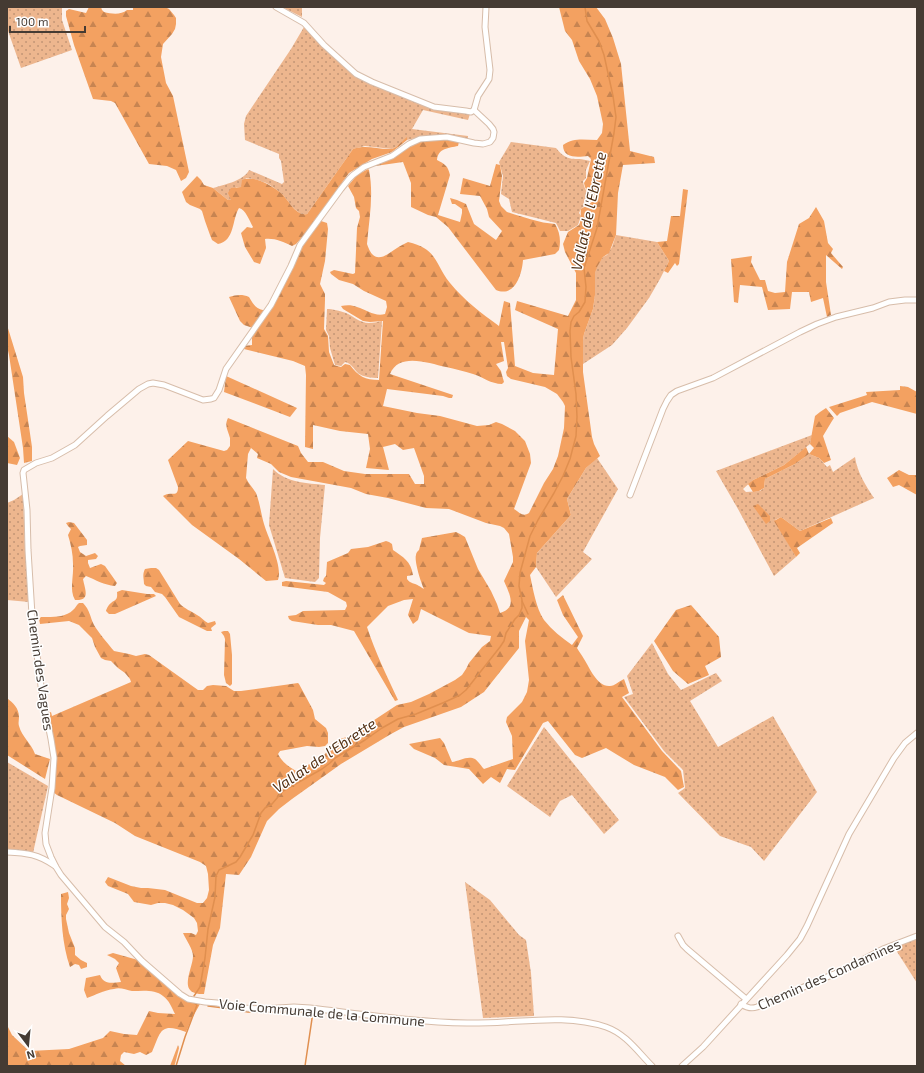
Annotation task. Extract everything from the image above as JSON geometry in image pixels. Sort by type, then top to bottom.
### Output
[{"type":"street","points":[[276,7],[304,23],[324,45],[356,74],[434,107],[466,112],[471,112],[474,110],[478,96],[489,79],[490,70],[485,27],[486,7]]},
{"type":"street","name":"Chemin des Vagues","points":[[56,867],[48,850],[45,833],[52,788],[54,758],[42,694],[32,615],[27,510],[23,478],[24,470],[36,463],[52,458],[75,445],[139,389],[148,384],[153,383],[164,385],[203,400],[214,398],[219,390],[226,369],[271,305],[300,245],[349,179],[364,167],[392,156],[409,144],[420,139],[447,137],[482,144],[490,142],[493,138],[493,129],[474,110]]},
{"type":"street","points":[[630,495],[663,409],[671,395],[677,391],[718,375],[817,324],[889,302],[917,300]]},
{"type":"street","points":[[682,1066],[703,1047],[800,939],[849,834],[894,758],[905,744],[917,733]]},
{"type":"street","points":[[7,852],[32,854],[47,860],[56,867]]},
{"type":"street","name":"Voie Communale de la Commune","points":[[56,867],[105,927],[124,942],[142,961],[180,994],[188,999],[244,1008],[310,1008],[439,1022],[502,1023],[549,1019],[582,1022],[606,1027],[623,1036],[652,1066]]},
{"type":"street","points":[[678,936],[687,950],[746,999]]},
{"type":"street","name":"Chemin des Condamines","points":[[741,1004],[748,1008],[757,1007],[841,971],[883,949],[917,936]]},
{"type":"shaded area","points":[[7,7],[62,7],[62,20],[72,50],[21,68],[7,28]]},
{"type":"shaded area","points":[[282,7],[302,7],[302,17]]},
{"type":"shaded area","points":[[304,27],[346,67],[433,108],[470,114],[468,120],[423,110],[412,129],[468,136],[468,140],[425,136],[407,140],[407,138],[392,149],[365,146],[353,149],[307,214],[299,213],[283,195],[270,185],[252,179],[246,178],[241,187],[236,187],[230,197],[232,200],[228,200],[213,188],[228,184],[243,177],[249,170],[282,184],[284,182],[279,154],[245,140],[244,124],[246,116]]},
{"type":"shaded area","points":[[511,142],[556,148],[560,153],[568,158],[590,161],[586,170],[586,178],[583,181],[585,188],[589,194],[594,196],[594,199],[585,205],[580,211],[579,213],[581,216],[578,225],[568,231],[560,231],[556,223],[512,212],[509,199],[501,194],[503,176],[499,162]]},
{"type":"shaded area","points":[[616,235],[657,242],[669,261],[649,298],[627,328],[612,345],[583,364],[583,340],[593,309],[596,267],[612,247]]},
{"type":"shaded area","points":[[327,309],[346,313],[366,323],[382,321],[378,378],[362,375],[358,373],[351,365],[345,362],[341,366],[335,365],[330,348],[329,336],[326,330]]},
{"type":"shaded area","points":[[812,435],[810,444],[784,465],[753,480],[743,489],[746,492],[760,491],[764,488],[765,479],[795,464],[809,454],[819,458],[827,467],[830,465],[833,472],[855,457],[865,484],[874,498],[800,531],[781,517],[775,520],[796,557],[774,576],[716,471]]},
{"type":"shaded area","points":[[597,458],[618,489],[583,552],[592,559],[556,597],[536,567],[537,553],[571,515],[567,499],[586,468]]},
{"type":"shaded area","points":[[273,469],[291,480],[325,485],[320,538],[319,578],[315,582],[285,578],[269,525]]},
{"type":"shaded area","points":[[23,494],[29,602],[7,600],[7,503]]},
{"type":"shaded area","points":[[652,643],[668,674],[681,690],[716,673],[722,681],[690,701],[718,747],[773,716],[817,792],[764,861],[751,847],[720,836],[678,793],[685,788],[683,770],[664,751],[624,697],[633,694],[627,676]]},
{"type":"shaded area","points":[[544,727],[619,820],[604,834],[572,795],[560,801],[550,817],[507,786]]},
{"type":"shaded area","points":[[7,762],[48,786],[33,853],[7,850]]},
{"type":"shaded area","points":[[465,882],[490,900],[519,935],[526,940],[531,973],[534,1016],[483,1018]]},
{"type":"shaded area","points":[[917,939],[917,983],[894,947]]},
{"type":"green space","points":[[89,7],[101,7],[104,12],[116,14],[127,10],[133,10],[133,7],[165,7],[169,9],[176,18],[175,29],[163,44],[161,57],[166,83],[173,96],[189,172],[186,178],[181,181],[176,170],[167,166],[149,164],[115,103],[111,101],[93,99],[74,45],[66,16],[66,11],[69,9],[86,13]]},
{"type":"green space","points":[[559,7],[596,7],[605,19],[621,64],[630,151],[654,157],[655,163],[623,165],[618,193],[616,235],[609,253],[603,257],[595,273],[595,295],[593,309],[583,340],[583,372],[592,437],[600,456],[586,468],[567,499],[571,515],[537,553],[536,567],[530,575],[537,604],[544,620],[557,634],[572,645],[578,637],[563,615],[557,600],[563,595],[583,636],[577,648],[591,672],[601,683],[605,685],[614,685],[624,679],[629,693],[622,697],[662,751],[681,771],[684,787],[678,790],[665,777],[634,765],[606,748],[582,758],[575,755],[548,721],[543,723],[515,770],[507,769],[500,783],[491,777],[483,784],[469,769],[444,765],[435,758],[414,749],[409,744],[440,738],[444,743],[452,762],[472,758],[476,760],[484,769],[513,759],[512,736],[506,722],[507,717],[522,702],[527,692],[529,680],[525,641],[529,620],[526,617],[519,631],[519,648],[484,692],[461,707],[404,727],[391,734],[341,764],[279,809],[267,821],[251,857],[239,875],[226,874],[220,928],[213,945],[204,994],[196,993],[191,991],[188,987],[188,977],[193,953],[183,933],[191,933],[196,935],[198,931],[197,923],[194,918],[173,905],[158,903],[151,905],[134,902],[128,894],[108,886],[105,882],[108,877],[131,886],[165,890],[197,903],[203,903],[207,898],[209,890],[206,866],[200,862],[135,836],[115,823],[53,792],[55,772],[52,743],[46,714],[51,712],[52,716],[131,682],[130,679],[111,661],[101,658],[92,638],[79,625],[69,621],[40,624],[39,619],[41,617],[58,616],[70,613],[79,603],[83,603],[89,611],[94,625],[114,651],[136,656],[145,654],[149,655],[198,690],[203,690],[207,686],[213,685],[226,686],[234,691],[241,691],[298,683],[313,710],[315,719],[326,728],[328,733],[328,743],[325,746],[319,747],[307,746],[280,751],[278,754],[281,759],[296,771],[320,758],[333,743],[350,736],[397,705],[411,702],[429,694],[462,675],[469,663],[482,647],[490,641],[491,636],[469,633],[421,609],[418,620],[413,624],[408,615],[413,599],[404,600],[388,606],[367,627],[377,655],[398,700],[395,701],[354,631],[331,625],[318,625],[292,621],[288,616],[296,615],[303,611],[345,610],[347,606],[346,602],[328,592],[282,586],[282,582],[286,581],[324,585],[326,583],[323,581],[326,576],[327,562],[348,553],[351,549],[368,547],[386,541],[392,544],[393,550],[406,560],[410,566],[413,575],[407,576],[408,581],[424,589],[416,562],[416,553],[419,550],[422,538],[456,532],[465,537],[478,569],[491,591],[500,613],[509,608],[511,600],[504,581],[513,562],[509,534],[504,528],[449,509],[426,508],[366,494],[351,488],[291,477],[279,472],[271,464],[257,458],[258,454],[251,448],[248,454],[246,478],[256,493],[259,501],[264,524],[277,560],[279,574],[278,580],[266,581],[239,559],[192,525],[163,496],[167,494],[175,494],[178,490],[168,460],[188,441],[224,451],[227,450],[230,446],[230,438],[226,426],[228,418],[298,446],[308,462],[323,462],[344,471],[365,474],[409,474],[415,484],[424,484],[424,476],[414,448],[403,450],[395,444],[383,447],[389,470],[366,468],[370,449],[368,434],[340,431],[313,425],[313,449],[305,447],[305,366],[293,361],[244,349],[244,346],[252,345],[252,334],[256,329],[244,325],[240,321],[229,297],[239,295],[249,297],[256,307],[268,311],[283,288],[304,244],[321,221],[327,223],[328,229],[325,261],[320,284],[325,294],[324,329],[328,336],[329,352],[334,365],[341,367],[345,364],[350,365],[362,377],[379,380],[383,321],[363,321],[343,309],[341,306],[353,306],[381,315],[385,314],[387,307],[386,301],[353,284],[339,280],[330,272],[334,270],[353,274],[355,273],[357,228],[360,217],[359,211],[356,208],[354,197],[348,186],[357,175],[368,169],[371,198],[367,244],[373,255],[376,257],[384,256],[408,242],[418,245],[430,253],[450,283],[461,295],[499,326],[504,301],[510,303],[515,366],[533,373],[554,375],[558,329],[515,310],[517,301],[568,316],[576,300],[576,273],[565,252],[563,244],[568,232],[579,225],[581,209],[595,200],[596,195],[587,191],[584,183],[587,178],[591,159],[588,156],[580,157],[568,155],[564,150],[563,145],[571,141],[597,140],[602,133],[603,124],[597,96],[590,79],[579,61],[572,40],[565,31]],"holes":[[[501,342],[504,342],[508,368],[506,372],[507,376],[511,379],[545,387],[557,394],[565,406],[564,428],[558,456],[553,469],[529,513],[525,515],[514,509],[531,463],[530,454],[525,441],[515,431],[496,422],[489,425],[477,426],[440,416],[383,406],[387,389],[452,398],[453,395],[390,374],[394,367],[407,361],[423,362],[456,369],[477,375],[494,383],[502,384],[504,382],[501,371],[496,364],[504,361]]]},
{"type":"green space","points":[[407,137],[407,140],[392,152],[372,159],[349,173],[305,234],[296,244],[292,246],[276,240],[265,239],[266,248],[260,264],[254,262],[245,247],[241,233],[247,227],[253,227],[244,211],[239,208],[230,234],[227,239],[218,244],[212,240],[202,211],[186,202],[182,192],[197,176],[204,185],[213,188],[228,200],[231,200],[228,193],[231,188],[241,187],[243,179],[254,179],[265,183],[281,193],[299,213],[307,214],[353,149],[368,147],[392,149]]},
{"type":"green space","points":[[447,138],[459,142],[458,146],[444,149],[438,156],[437,160],[446,166],[450,175],[438,215],[460,222],[462,209],[455,204],[452,204],[450,198],[457,200],[466,204],[474,224],[496,240],[502,231],[489,217],[487,209],[480,196],[460,194],[463,178],[490,186],[496,164],[500,165],[502,176],[499,201],[501,206],[507,212],[537,221],[555,224],[558,230],[560,240],[559,250],[555,254],[523,260],[519,278],[513,288],[508,291],[503,292],[496,290],[448,227],[436,217],[411,207],[411,183],[403,162],[375,166],[375,164],[414,142]]},
{"type":"green space","points":[[683,189],[688,190],[679,264],[677,266],[675,263],[668,273],[664,271],[669,261],[657,242],[667,241],[671,216],[680,216]]},
{"type":"green space","points":[[816,207],[824,221],[828,243],[833,249],[831,253],[843,267],[842,269],[826,255],[826,282],[831,315],[827,317],[823,298],[811,302],[809,292],[792,292],[790,309],[768,310],[762,287],[740,285],[738,303],[734,302],[731,259],[752,256],[751,262],[760,280],[765,280],[768,291],[775,293],[785,292],[787,262],[799,224],[809,218]]},
{"type":"green space","points":[[7,325],[23,377],[32,447],[32,461],[24,463],[7,346]]},
{"type":"green space","points":[[226,376],[297,408],[290,417],[224,392]]},
{"type":"green space","points":[[900,386],[908,387],[917,392],[917,414],[872,402],[840,413],[837,416],[829,407],[867,395],[866,392],[900,390]]},
{"type":"green space","points":[[826,408],[834,418],[823,436],[831,460],[824,463],[819,458],[809,454],[814,448],[810,444],[815,416]]},
{"type":"green space","points":[[7,436],[14,442],[20,458],[17,465],[7,463]]},
{"type":"green space","points":[[806,447],[809,454],[795,464],[765,479],[764,488],[759,491],[753,492],[748,484],[753,480],[784,465]]},
{"type":"green space","points":[[899,470],[909,475],[917,475],[917,495],[899,485],[893,487],[887,478]]},
{"type":"green space","points":[[758,504],[770,516],[770,521],[766,524],[753,506]]},
{"type":"green space","points":[[781,517],[800,531],[831,518],[833,523],[797,548],[800,553],[796,557],[774,521]]},
{"type":"green space","points":[[66,523],[74,523],[87,540],[87,545],[78,547],[80,552],[86,556],[95,553],[98,556],[96,559],[88,560],[90,568],[101,564],[105,566],[117,583],[115,586],[86,576],[83,579],[86,591],[85,597],[80,600],[75,600],[72,592],[73,557],[68,535],[71,529]]},
{"type":"green space","points":[[156,568],[159,570],[182,606],[208,623],[215,621],[216,624],[211,628],[212,631],[207,631],[179,617],[162,594],[155,592],[151,587],[144,584],[143,575],[145,569]]},
{"type":"green space","points":[[122,590],[154,594],[156,596],[115,614],[109,614],[106,611],[108,607],[116,599],[117,592]]},
{"type":"green space","points":[[691,605],[719,637],[721,657],[705,666],[709,675],[688,684],[673,671],[654,641],[676,610]]},
{"type":"green space","points":[[228,631],[230,634],[232,684],[230,686],[226,683],[224,675],[225,639],[221,632]]},
{"type":"green space","points":[[7,698],[17,708],[20,730],[35,754],[50,759],[45,779],[7,755]]},
{"type":"green space","points":[[68,892],[69,898],[67,904],[69,909],[66,919],[69,933],[75,948],[75,955],[87,963],[87,967],[81,969],[79,965],[75,964],[70,967],[67,958],[62,922],[61,894]]},
{"type":"green space","points":[[113,953],[138,960],[181,997],[200,1004],[186,1032],[166,1028],[157,1039],[152,1052],[146,1055],[140,1052],[134,1054],[124,1052],[121,1055],[120,1061],[126,1066],[7,1066],[7,1025],[12,1035],[29,1051],[69,1049],[103,1038],[110,1031],[137,1035],[149,1011],[175,1014],[165,998],[152,991],[132,991],[116,988],[103,991],[87,998],[84,990],[86,978],[100,975],[106,982],[121,982],[116,968],[119,963],[107,955]]},
{"type":"green space","points":[[178,1045],[179,1048],[175,1064],[174,1066],[170,1066]]},
{"type":"waterway","name":"Vallat de l'Ebrette","points":[[194,996],[200,987],[208,929],[215,897],[216,876],[219,870],[236,862],[240,857],[253,835],[261,813],[265,808],[272,804],[283,791],[322,769],[335,758],[382,728],[398,719],[416,714],[460,695],[466,690],[500,647],[504,641],[506,633],[519,615],[522,608],[519,586],[520,573],[530,536],[563,476],[570,459],[576,436],[576,394],[571,357],[571,322],[585,302],[586,287],[584,268],[597,228],[616,117],[604,55],[599,41],[587,21],[585,7]]},
{"type":"waterway","name":"Vallat de l'Ebrette","points":[[522,601],[528,614]]},
{"type":"waterway","name":"Vallat de l'Ebrette","points":[[176,1066],[197,1005],[194,1003]]},
{"type":"waterway","points":[[208,1006],[248,1012],[313,1012],[305,1066]]}]
